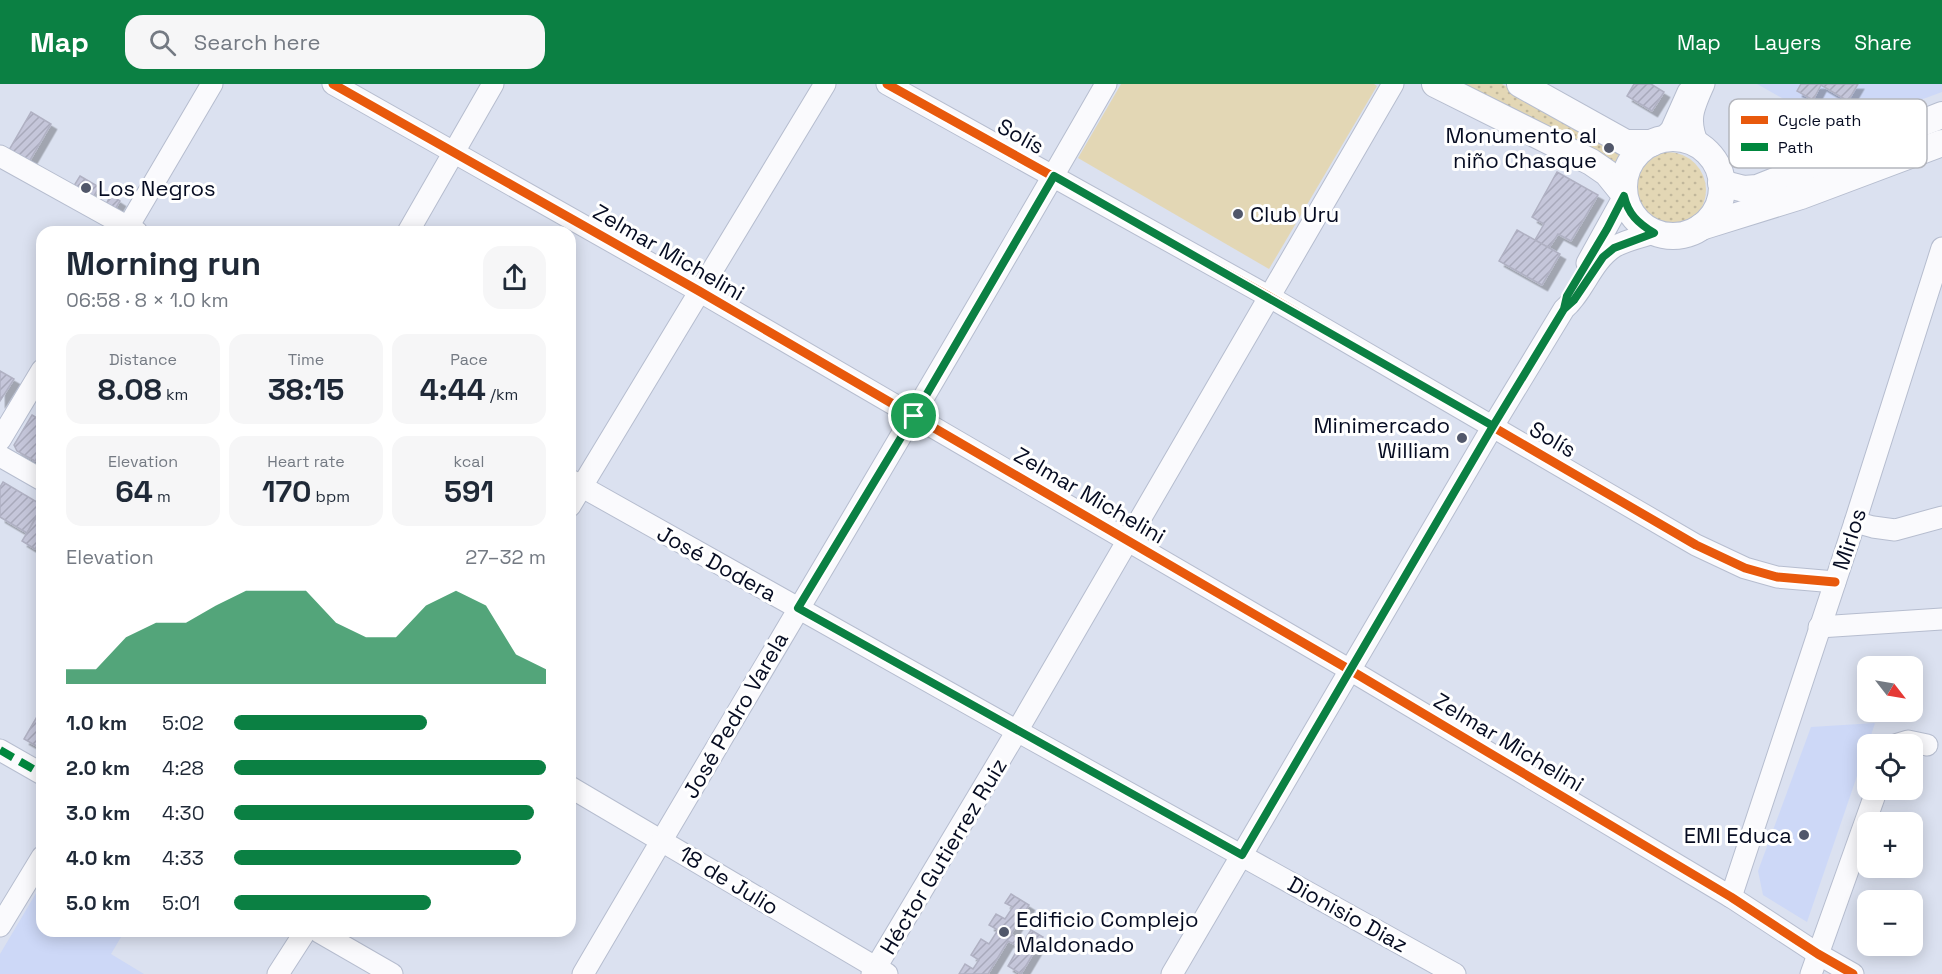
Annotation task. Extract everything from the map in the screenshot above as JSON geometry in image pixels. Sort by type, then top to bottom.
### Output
[{"type":"main road","points":[[1435,84],[1591,162],[1607,173],[1624,195]]},
{"type":"main road","points":[[1532,87],[1626,143],[1674,138],[1687,140],[1699,146],[1710,156],[1718,169],[1722,183],[1720,200],[1713,216],[1701,227]]},
{"type":"main road","points":[[1927,121],[1942,115]]},
{"type":"main road","points":[[1657,141],[1633,159],[1624,180],[1624,195],[1627,206],[1640,224],[1654,233],[1670,236],[1686,235],[1701,227],[1801,196],[1875,168]]},
{"type":"main road","points":[[1927,149],[1942,143]]},
{"type":"main road","points":[[1722,183],[1744,189],[1757,188],[1808,168]]},
{"type":"street","points":[[133,226],[212,84]]},
{"type":"street","name":"Zelmar Michelini","points":[[333,84],[699,291],[1350,670],[1731,897],[1815,964],[1853,974]]},
{"type":"street","points":[[411,226],[493,84]]},
{"type":"street","points":[[576,483],[699,291],[825,84]]},
{"type":"street","name":"Solís","points":[[886,84],[1268,296],[1696,545],[1745,568],[1777,578],[1835,582]]},
{"type":"street","name":"José Pedro Varela","points":[[583,974],[798,608],[914,416],[1106,84]]},
{"type":"street","name":"Héctor Gutierrez Ruiz","points":[[878,972],[1393,84]]},
{"type":"street","points":[[1657,141],[1671,130],[1693,84]]},
{"type":"street","points":[[1699,146],[1692,131],[1692,117],[1704,84]]},
{"type":"street","points":[[0,156],[121,226]]},
{"type":"street","points":[[1564,309],[1567,296],[1607,229],[1624,195]]},
{"type":"street","points":[[1172,974],[1564,309],[1574,300],[1603,257],[1614,248],[1654,233]]},
{"type":"street","name":"Mirlos","points":[[1731,897],[1819,627],[1933,305],[1942,248]]},
{"type":"street","points":[[0,440],[36,380]]},
{"type":"street","points":[[0,456],[36,477]]},
{"type":"street","name":"José Dodera","points":[[576,483],[1242,855]]},
{"type":"street","points":[[1855,522],[1895,530],[1942,517]]},
{"type":"street","points":[[1819,627],[1942,619]]},
{"type":"street","points":[[1923,744],[1927,745]]},
{"type":"street","points":[[0,750],[36,771]]},
{"type":"street","name":"18 de Julio","points":[[576,790],[662,840],[878,972]]},
{"type":"street","points":[[1815,964],[1873,800]]},
{"type":"street","name":"Dionisio Diaz","points":[[1242,855],[1455,974]]},
{"type":"street","points":[[0,926],[36,867]]},
{"type":"street","points":[[278,974],[302,937]]},
{"type":"street","points":[[328,937],[392,974]]},
{"type":"shaded area","name":"Club Uru","points":[[1121,84],[1374,84],[1377,86],[1269,269],[1078,158]]},
{"type":"shaded area","points":[[1452,84],[1502,84],[1624,152],[1613,170]]},
{"type":"shaded area","points":[[1757,84],[1942,84],[1942,92],[1923,99],[1784,99]]},
{"type":"shaded area","points":[[1668,152],[1682,155],[1695,163],[1703,176],[1706,190],[1703,204],[1695,217],[1682,225],[1668,228],[1654,225],[1641,217],[1633,204],[1630,190],[1633,176],[1641,163],[1654,155]]},
{"type":"shaded area","name":"EMI Educa","points":[[1875,723],[1871,734],[1857,734],[1857,776],[1807,922],[1763,895],[1758,871],[1811,727]]},
{"type":"shaded area","points":[[36,893],[36,937],[121,937],[111,954],[144,974],[0,974],[0,954]]},
{"type":"building","points":[[1634,84],[1651,84],[1664,92],[1652,111],[1627,96]]},
{"type":"building","points":[[1801,84],[1858,84],[1849,99],[1845,99],[1821,85],[1814,99],[1797,91]]},
{"type":"building","points":[[31,112],[51,124],[29,162],[9,150]]},
{"type":"building","points":[[1557,172],[1598,195],[1571,241],[1558,234],[1549,248],[1535,240],[1544,224],[1532,217]]},
{"type":"building","name":"Los Negros","points":[[80,176],[99,187],[91,201],[72,189]]},
{"type":"building","points":[[111,195],[120,201],[114,211],[105,206]]},
{"type":"building","points":[[1517,230],[1560,254],[1542,285],[1499,261]]},
{"type":"building","points":[[0,371],[14,379],[0,401]]},
{"type":"building","points":[[32,415],[36,417],[35,461],[17,451],[14,445]]},
{"type":"building","points":[[3,482],[36,501],[36,516],[27,533],[0,517],[0,487]]},
{"type":"building","points":[[36,518],[36,547],[35,549],[22,541]]},
{"type":"building","points":[[36,718],[36,746],[24,739]]},
{"type":"building","name":"Edificio Complejo Maldonado","points":[[1011,894],[1029,905],[1011,934],[1023,942],[1031,930],[1043,937],[1021,974],[1008,966],[1019,947],[1008,941],[988,974],[959,974],[965,964],[973,969],[979,960],[971,955],[981,939],[989,944],[998,930],[989,925],[996,914],[1005,919],[1013,907],[1005,903]]},
{"type":"marked path","points":[[0,750],[36,771]]},
{"type":"cycle path","points":[[333,84],[699,291],[1350,670],[1731,897],[1853,974]]},
{"type":"cycle path","points":[[887,84],[1268,296],[1696,545],[1745,568],[1777,577],[1835,582]]},
{"type":"place","name":"Monumento al niño Chasque","points":[[1609,148]]},
{"type":"place","name":"Los Negros","points":[[86,188]]},
{"type":"place","name":"Club Uru","points":[[1238,214]]},
{"type":"place","name":"Minimercado William","points":[[1462,438]]},
{"type":"place","name":"EMI Educa","points":[[1804,835]]},
{"type":"place","name":"Edificio Complejo Maldonado","points":[[1004,932]]},
{"type":"route","points":[[914,416],[798,608],[1242,855],[1564,309],[1567,296],[1624,196],[1632,215],[1640,224],[1654,233],[1634,238],[1614,248],[1603,257],[1574,300],[1564,309],[1493,426],[1054,176],[914,416]]}]
